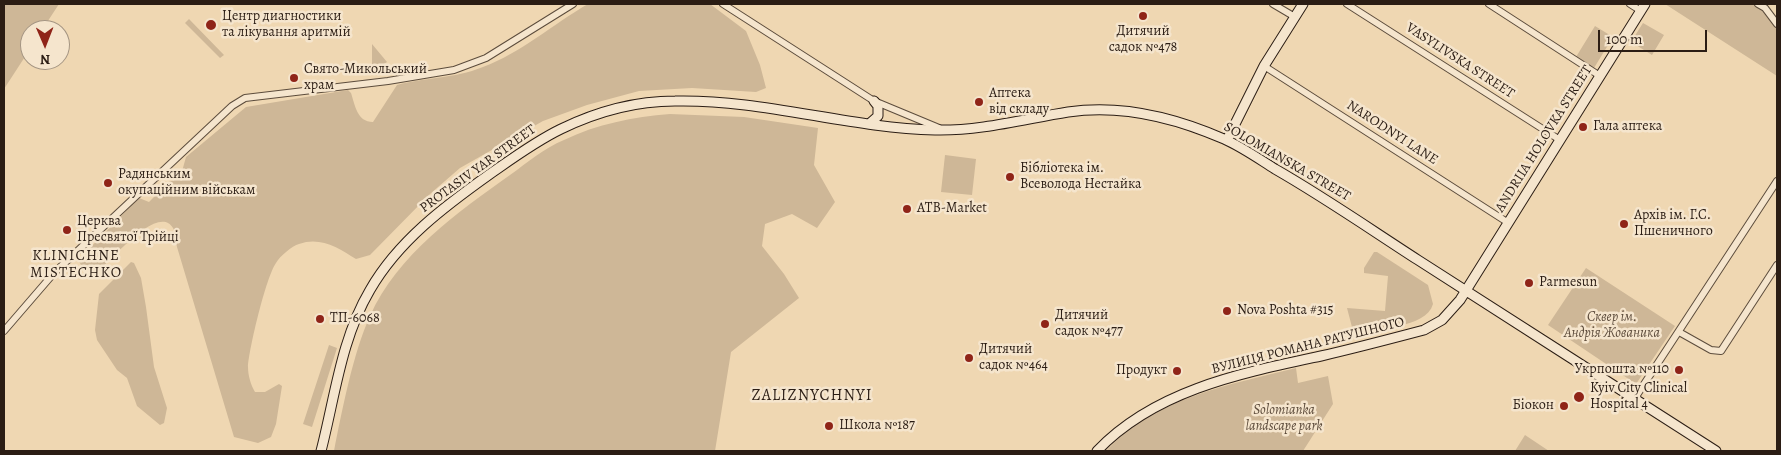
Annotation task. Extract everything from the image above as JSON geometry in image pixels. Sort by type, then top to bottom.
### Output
[{"type":"main road","points":[[1226,140],[1264,66],[1303,4]]},
{"type":"main road","name":"ANDRIIA HOLOVKA STREET","points":[[1466,289],[1643,7]]},
{"type":"main road","name":"PROTASIV YAR STREET","points":[[321,451],[347,342],[362,305],[380,274],[412,236],[432,218],[543,138],[597,115],[624,107],[670,101],[703,101],[868,124],[944,130]]},
{"type":"main road","points":[[868,124],[878,116],[878,106],[874,101]]},
{"type":"main road","name":"SOLOMIANSKA STREET","points":[[944,130],[976,129],[1067,112],[1102,110],[1149,115],[1226,140],[1298,182],[1716,451]]},
{"type":"main road","name":"ВУЛИЦЯ РОМАНА РАТУШНОГО","points":[[1097,451],[1142,415],[1164,402],[1200,388],[1266,368],[1425,330],[1442,320],[1466,289]]},
{"type":"street","points":[[4,331],[54,273],[232,106],[245,98],[388,81],[454,70],[486,58],[573,4]]},
{"type":"street","name":"SOLOMIANSKA STREET","points":[[724,4],[874,101],[944,130]]},
{"type":"street","points":[[1274,4],[1295,17]]},
{"type":"street","name":"VASYLIVSKA STREET","points":[[1348,4],[1560,140]]},
{"type":"street","points":[[1489,4],[1600,76]]},
{"type":"street","points":[[1630,4],[1643,7]]},
{"type":"street","points":[[1758,4],[1766,8],[1777,24]]},
{"type":"street","name":"NARODNYI LANE","points":[[1264,66],[1507,222]]},
{"type":"street","points":[[1635,398],[1777,181]]},
{"type":"street","points":[[1679,332],[1711,350],[1721,351],[1777,265]]},
{"type":"green space","points":[[4,4],[59,4],[49,20],[20,20],[20,64],[4,89]]},
{"type":"green space","points":[[588,4],[710,4],[746,31],[760,65],[766,88],[756,92],[692,88],[639,91],[587,105],[543,121],[460,168],[430,194],[370,255],[356,259],[329,244],[314,241],[296,245],[290,249],[280,257],[272,271],[263,297],[248,367],[250,380],[255,392],[265,392],[279,384],[282,386],[276,424],[271,437],[258,443],[234,437],[173,228],[165,222],[155,223],[131,239],[91,277],[88,276],[78,260],[139,198],[149,202],[170,181],[177,179],[181,175],[186,157],[246,107],[348,90],[360,116],[373,122],[397,85],[461,74],[483,67],[511,54]]},
{"type":"green space","points":[[1665,4],[1755,4],[1764,10],[1777,27],[1777,76]]},
{"type":"green space","points":[[189,19],[224,55],[220,58],[185,23]]},
{"type":"green space","points":[[1643,23],[1664,35],[1652,55],[1631,42]]},
{"type":"green space","points":[[1595,26],[1613,37],[1594,68],[1576,57]]},
{"type":"green space","points":[[372,44],[387,62],[372,72]]},
{"type":"green space","points":[[670,114],[744,117],[818,128],[814,165],[835,202],[817,228],[792,214],[765,224],[762,246],[784,274],[799,298],[731,352],[715,451],[334,451],[349,382],[364,331],[382,294],[412,254],[470,204],[557,143],[589,130],[629,119]]},
{"type":"green space","points":[[945,155],[976,159],[972,195],[941,192]]},
{"type":"green space","points":[[1374,252],[1377,252],[1428,285],[1433,304],[1421,318],[1410,323],[1386,328],[1353,331],[1347,308],[1385,311],[1388,276],[1364,273],[1364,268]]},
{"type":"green space","points":[[131,262],[134,263],[141,278],[154,367],[167,408],[164,423],[160,425],[137,406],[127,378],[117,370],[97,340],[95,330],[99,294]]},
{"type":"green space","name":"Сквер ім. Андрія Жованика","points":[[1586,268],[1675,326],[1636,384],[1548,325]]},
{"type":"green space","points":[[329,345],[337,348],[312,427],[303,424]]},
{"type":"green space","name":"Solomianka landscape park","points":[[1296,368],[1298,383],[1328,376],[1333,404],[1303,451],[1106,451],[1125,433],[1146,418],[1169,406],[1245,380]]},
{"type":"green space","points":[[1525,435],[1549,451],[1515,451]]},
{"type":"place","name":"Дитячий садок №478","points":[[1143,16]]},
{"type":"place","name":"Центр диагностики та лікування аритмій","points":[[211,25]]},
{"type":"place","name":"Свято-Микольський храм","points":[[294,78]]},
{"type":"place","name":"Аптека від складу","points":[[979,102]]},
{"type":"place","name":"Гала аптека","points":[[1583,127]]},
{"type":"place","name":"Бібліотека ім. Всеволода Нестайка","points":[[1010,177]]},
{"type":"place","name":"Радянським окупаційним військам","points":[[108,183]]},
{"type":"place","name":"ATB-Market","points":[[907,209]]},
{"type":"place","name":"Архів ім. Г.С. Пшеничного","points":[[1624,224]]},
{"type":"place","name":"Церква Пресвятої Трійці","points":[[67,230]]},
{"type":"place","name":"Parmesun","points":[[1529,283]]},
{"type":"place","name":"Nova Poshta #315","points":[[1227,311]]},
{"type":"place","name":"ТП-6068","points":[[320,319]]},
{"type":"place","name":"Дитячий садок №477","points":[[1045,324]]},
{"type":"place","name":"Дитячий садок №464","points":[[969,358]]},
{"type":"place","name":"Укрпошта №110","points":[[1679,370]]},
{"type":"place","name":"Продукт","points":[[1177,371]]},
{"type":"place","name":"Kyiv City Clinical Hospital 4","points":[[1579,397]]},
{"type":"place","name":"Біокон","points":[[1564,406]]},
{"type":"place","name":"Школа №187","points":[[829,426]]},
{"type":"district","name":"KLINICHNE MISTECHKO","points":[[76,264]]},
{"type":"district","name":"ZALIZNYCHNYI","points":[[812,396]]}]
